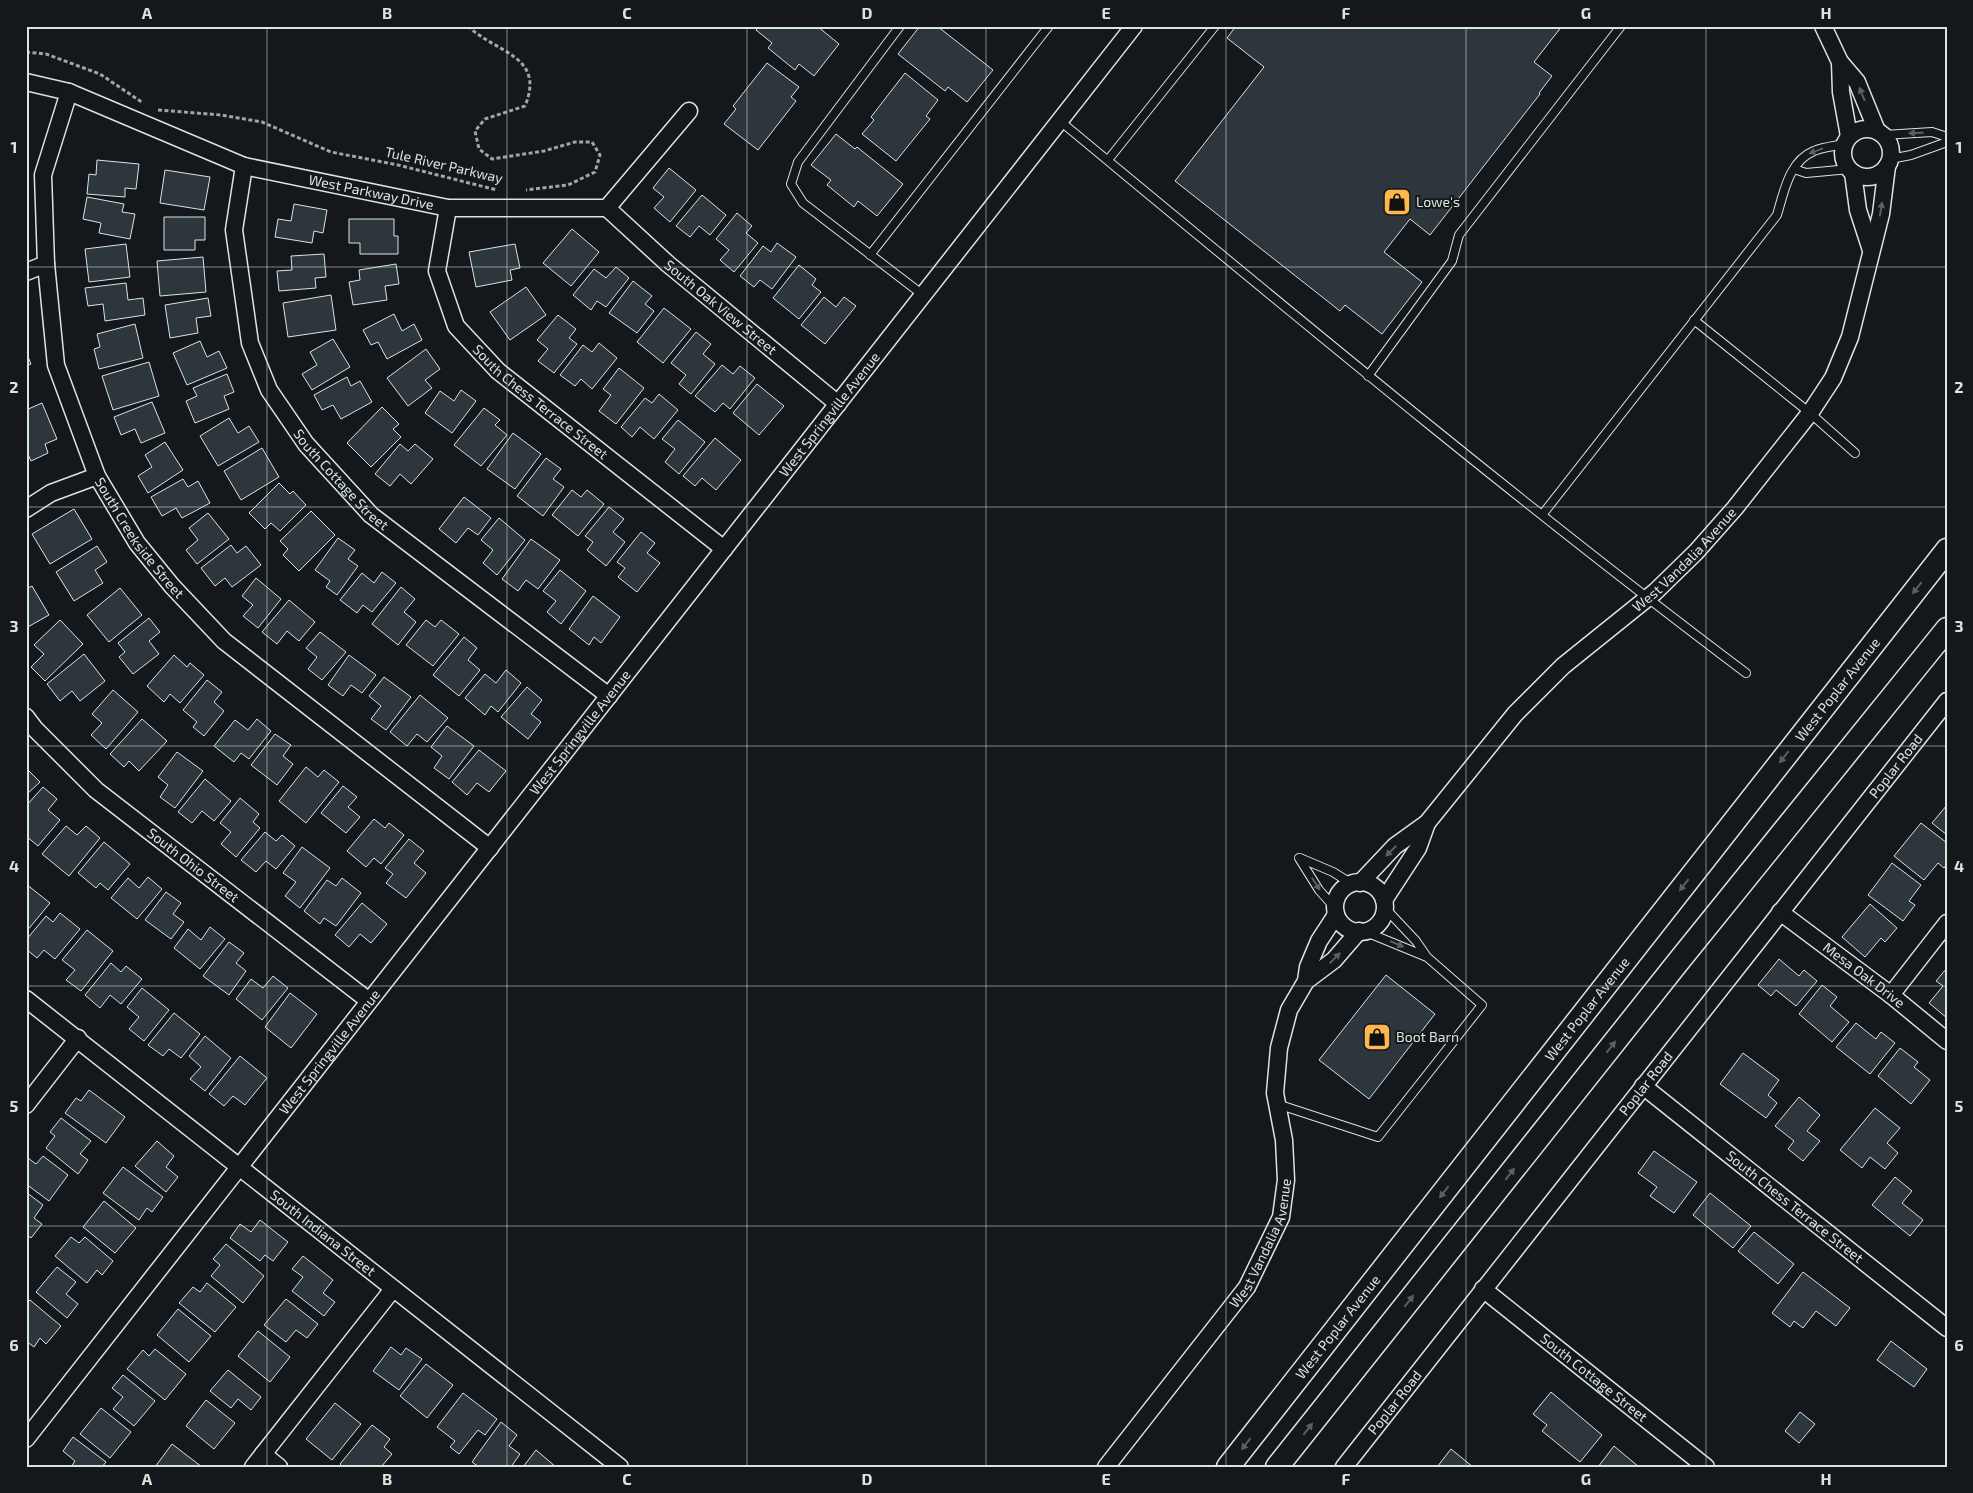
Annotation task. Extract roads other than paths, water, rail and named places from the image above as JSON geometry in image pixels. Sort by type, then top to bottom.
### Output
[{"type":"main road","name":"West Poplar Avenue","points":[[1228,1467],[1947,550]]},
{"type":"main road","points":[[1278,1467],[1672,970],[1947,630]]},
{"type":"street","name":"West Springville Avenue","points":[[26,1439],[1134,26]]},
{"type":"street","points":[[1823,26],[1840,62],[1858,82],[1881,133],[1891,150],[1889,163],[1874,176],[1859,176],[1844,162],[1843,155],[1847,140],[1841,92],[1840,62]]},
{"type":"street","name":"West Parkway Drive","points":[[26,82],[69,92],[244,166],[448,208],[607,208]]},
{"type":"street","name":"South Creekside Street","points":[[69,92],[44,175],[46,264],[56,365],[97,476],[137,543],[172,586],[224,641],[490,848]]},
{"type":"street","points":[[607,208],[689,111]]},
{"type":"street","points":[[1847,140],[1861,129],[1881,133]]},
{"type":"street","name":"West Vandalia Avenue","points":[[1356,883],[1395,846],[1427,823],[1516,714],[1563,666],[1647,598],[1696,552],[1735,508],[1810,413],[1832,378],[1850,337],[1881,214],[1889,163]]},
{"type":"street","name":"South Cottage Street","points":[[244,166],[234,230],[250,343],[269,390],[306,444],[371,515],[609,696]]},
{"type":"street","points":[[1852,171],[1858,210],[1871,250]]},
{"type":"street","name":"South Chess Terrace Street","points":[[448,208],[437,271],[456,326],[498,371],[724,549]]},
{"type":"street","name":"South Oak View Street","points":[[607,208],[668,264],[838,404]]},
{"type":"street","points":[[26,272],[46,264]]},
{"type":"street","points":[[26,509],[51,494],[97,476]]},
{"type":"street","name":"Poplar Road","points":[[1344,1467],[1947,701]]},
{"type":"street","name":"South Ohio Street","points":[[26,716],[35,729],[96,790],[369,1001]]},
{"type":"street","name":"West Vandalia Avenue","points":[[1384,904],[1418,848],[1427,823]]},
{"type":"street","points":[[1356,883],[1375,887],[1384,904],[1380,923],[1363,931],[1351,931],[1344,927],[1336,911],[1339,894],[1356,883]]},
{"type":"street","name":"West Vandalia Avenue","points":[[1106,1467],[1247,1287],[1281,1217],[1286,1180],[1284,1140],[1275,1092],[1279,1048],[1290,1010],[1306,981],[1308,967],[1319,941],[1336,911]]},
{"type":"street","name":"Mesa Oak Drive","points":[[1780,912],[1891,994],[1947,1041]]},
{"type":"street","points":[[1891,994],[1947,922]]},
{"type":"street","name":"West Vandalia Avenue","points":[[1306,981],[1334,960],[1363,931]]},
{"type":"street","name":"South Indiana Street","points":[[26,999],[78,1038],[620,1467]]},
{"type":"street","points":[[26,1105],[78,1038]]},
{"type":"street","name":"South Chess Terrace Street","points":[[1643,1086],[1947,1328]]},
{"type":"street","points":[[279,1467],[258,1461],[393,1289]]},
{"type":"street","name":"South Cottage Street","points":[[1484,1289],[1706,1467]]},
{"type":"lane","points":[[900,26],[798,162],[792,184],[802,203],[923,296]]},
{"type":"lane","points":[[870,255],[1049,26]]},
{"type":"lane","points":[[1108,160],[1215,26]]},
{"type":"lane","points":[[1368,376],[1452,262],[1460,235],[1621,26]]},
{"type":"lane","points":[[1060,121],[1368,376],[1647,598],[1746,673]]},
{"type":"lane","points":[[1881,133],[1932,132],[1947,137]]},
{"type":"lane","points":[[1542,515],[1778,215],[1794,169],[1802,158],[1814,151],[1847,140]]},
{"type":"lane","points":[[1889,163],[1947,142]]},
{"type":"lane","points":[[1794,169],[1806,173],[1852,171]]},
{"type":"lane","points":[[1694,320],[1810,413],[1855,453]]},
{"type":"lane","points":[[1336,911],[1319,890],[1300,858],[1356,883]]},
{"type":"lane","points":[[1277,1104],[1378,1137],[1482,1005],[1427,957],[1416,940],[1384,904]]},
{"type":"lane","points":[[1363,931],[1427,957]]},
{"type":"place","name":"Lowe's","points":[[1397,202]]},
{"type":"place","name":"Boot Barn","points":[[1377,1037]]}]
